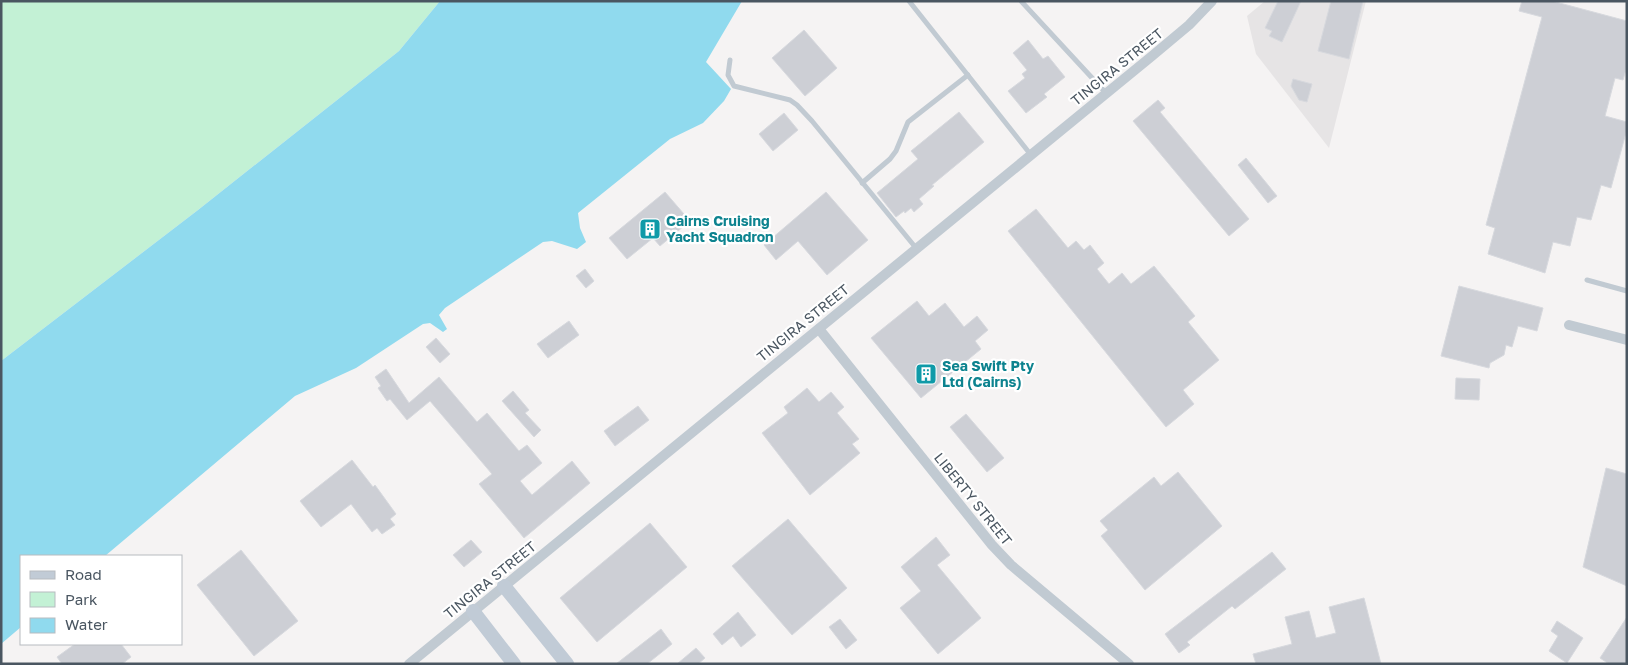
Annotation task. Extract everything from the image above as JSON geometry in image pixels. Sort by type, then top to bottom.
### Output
[{"type":"street","name":"TINGIRA STREET","points":[[409,664],[1107,93],[1189,25],[1212,1]]},
{"type":"street","points":[[1569,325],[1627,340]]},
{"type":"street","name":"LIBERTY STREET","points":[[819,329],[992,545],[1011,565],[1130,664]]},
{"type":"street","points":[[504,586],[567,664]]},
{"type":"street","points":[[473,611],[514,664]]},
{"type":"lane","points":[[909,1],[1031,155]]},
{"type":"lane","points":[[1021,1],[1107,93]]},
{"type":"lane","points":[[730,60],[728,75],[734,86],[784,98],[798,105],[916,249]]},
{"type":"lane","points":[[862,183],[896,152],[908,122],[968,75]]},
{"type":"lane","points":[[1587,280],[1627,291]]},
{"type":"shaded area","points":[[1265,1],[1366,1],[1329,148],[1256,54],[1247,16]]},
{"type":"green space","points":[[1,1],[440,1],[399,51],[198,210],[1,361]]},
{"type":"water","points":[[440,1],[742,1],[706,62],[731,89],[724,101],[703,123],[670,139],[578,213],[580,228],[586,242],[577,249],[552,241],[543,242],[445,308],[439,315],[447,329],[443,332],[430,323],[423,324],[356,368],[295,396],[106,555],[20,555],[20,628],[1,644],[1,361],[198,210],[399,51]]},
{"type":"building","points":[[1278,1],[1301,1],[1282,42],[1269,36],[1272,31],[1265,28]]},
{"type":"building","points":[[1331,1],[1363,1],[1349,59],[1318,51]]},
{"type":"building","points":[[1522,1],[1552,1],[1627,21],[1627,66],[1623,80],[1615,78],[1605,116],[1627,122],[1627,129],[1611,188],[1601,185],[1591,220],[1577,217],[1570,246],[1553,242],[1545,273],[1488,254],[1495,228],[1486,225],[1542,17],[1519,11]]},
{"type":"building","points":[[804,30],[837,68],[805,96],[772,58]]},
{"type":"building","points":[[1028,40],[1043,59],[1048,56],[1065,77],[1044,94],[1047,97],[1026,113],[1008,91],[1025,78],[1022,74],[1027,70],[1013,53]]},
{"type":"building","points":[[1293,79],[1312,84],[1307,102],[1299,100],[1291,86]]},
{"type":"building","points":[[1158,100],[1165,108],[1160,112],[1249,219],[1229,236],[1133,121]]},
{"type":"building","points":[[959,112],[984,142],[932,185],[934,186],[919,199],[923,204],[914,212],[911,208],[896,217],[877,193],[918,159],[911,151]]},
{"type":"building","points":[[784,113],[798,130],[773,151],[759,134]]},
{"type":"building","points":[[1246,158],[1277,196],[1268,203],[1238,165]]},
{"type":"building","name":"Cairns Cruising Yacht Squadron","points":[[665,192],[690,221],[660,246],[653,238],[627,259],[609,238]]},
{"type":"building","points":[[826,192],[868,240],[827,275],[798,241],[776,260],[764,245]]},
{"type":"building","points":[[1036,209],[1068,248],[1076,241],[1084,250],[1090,245],[1104,263],[1097,269],[1109,284],[1122,273],[1131,284],[1154,266],[1195,316],[1188,322],[1219,360],[1183,390],[1194,404],[1166,427],[1008,231]]},
{"type":"building","points":[[585,269],[594,281],[586,288],[576,276]]},
{"type":"building","points":[[1459,286],[1543,308],[1537,331],[1518,326],[1512,347],[1506,345],[1504,355],[1490,363],[1489,368],[1441,356]]},
{"type":"building","name":"Sea Swift Pty Ltd (Cairns)","points":[[917,301],[929,316],[945,303],[964,327],[977,316],[988,330],[975,341],[981,349],[921,398],[871,338]]},
{"type":"building","points":[[569,321],[579,335],[548,358],[537,344]]},
{"type":"building","points":[[436,338],[450,354],[440,363],[426,347]]},
{"type":"building","points":[[386,369],[409,403],[439,377],[477,422],[487,413],[519,451],[527,445],[542,463],[520,481],[532,495],[572,461],[590,483],[524,538],[479,484],[492,474],[430,401],[407,420],[390,399],[387,401],[378,388],[381,386],[375,377]]},
{"type":"building","points":[[1456,378],[1480,379],[1479,400],[1455,399]]},
{"type":"building","points":[[807,388],[819,402],[831,392],[844,407],[837,413],[859,439],[852,444],[860,453],[810,495],[762,433],[788,413],[784,407]]},
{"type":"building","points":[[513,391],[529,410],[525,413],[541,430],[534,437],[502,401]]},
{"type":"building","points":[[638,406],[649,420],[615,446],[604,431]]},
{"type":"building","points":[[966,414],[1004,458],[987,472],[950,427]]},
{"type":"building","points":[[352,460],[373,487],[375,485],[396,514],[390,519],[395,525],[382,534],[377,528],[372,532],[351,504],[321,527],[300,501]]},
{"type":"building","points":[[1606,468],[1627,474],[1627,586],[1583,567]]},
{"type":"building","points":[[1178,472],[1222,526],[1145,590],[1101,536],[1108,530],[1100,521],[1154,477],[1161,486]]},
{"type":"building","points":[[788,519],[847,588],[792,635],[732,566]]},
{"type":"building","points":[[650,523],[687,567],[597,642],[560,598]]},
{"type":"building","points":[[936,537],[950,555],[937,565],[981,618],[938,654],[900,608],[921,591],[901,567]]},
{"type":"building","points":[[471,540],[482,552],[464,567],[453,555]]},
{"type":"building","points":[[241,550],[298,621],[254,656],[197,585]]},
{"type":"building","points":[[1272,552],[1286,569],[1235,609],[1232,606],[1187,642],[1190,645],[1179,653],[1165,634]]},
{"type":"building","points":[[1364,598],[1381,664],[1256,664],[1253,654],[1292,644],[1285,617],[1309,611],[1316,638],[1336,633],[1329,607]]},
{"type":"building","points":[[738,612],[756,635],[741,647],[733,636],[722,645],[713,634]]},
{"type":"building","points":[[1627,617],[1627,664],[1609,664],[1600,658]]},
{"type":"building","points":[[840,619],[857,640],[846,649],[829,627]]},
{"type":"building","points":[[1557,621],[1583,638],[1567,663],[1549,651],[1558,636],[1551,631]]},
{"type":"building","points":[[661,629],[672,644],[647,664],[616,664]]},
{"type":"building","points":[[74,645],[122,645],[131,657],[122,664],[62,664],[57,657]]},
{"type":"building","points":[[696,648],[705,658],[698,664],[677,664]]},
{"type":"place","name":"Cairns Cruising Yacht Squadron","points":[[650,229]]},
{"type":"place","name":"Sea Swift Pty Ltd (Cairns)","points":[[926,374]]}]
